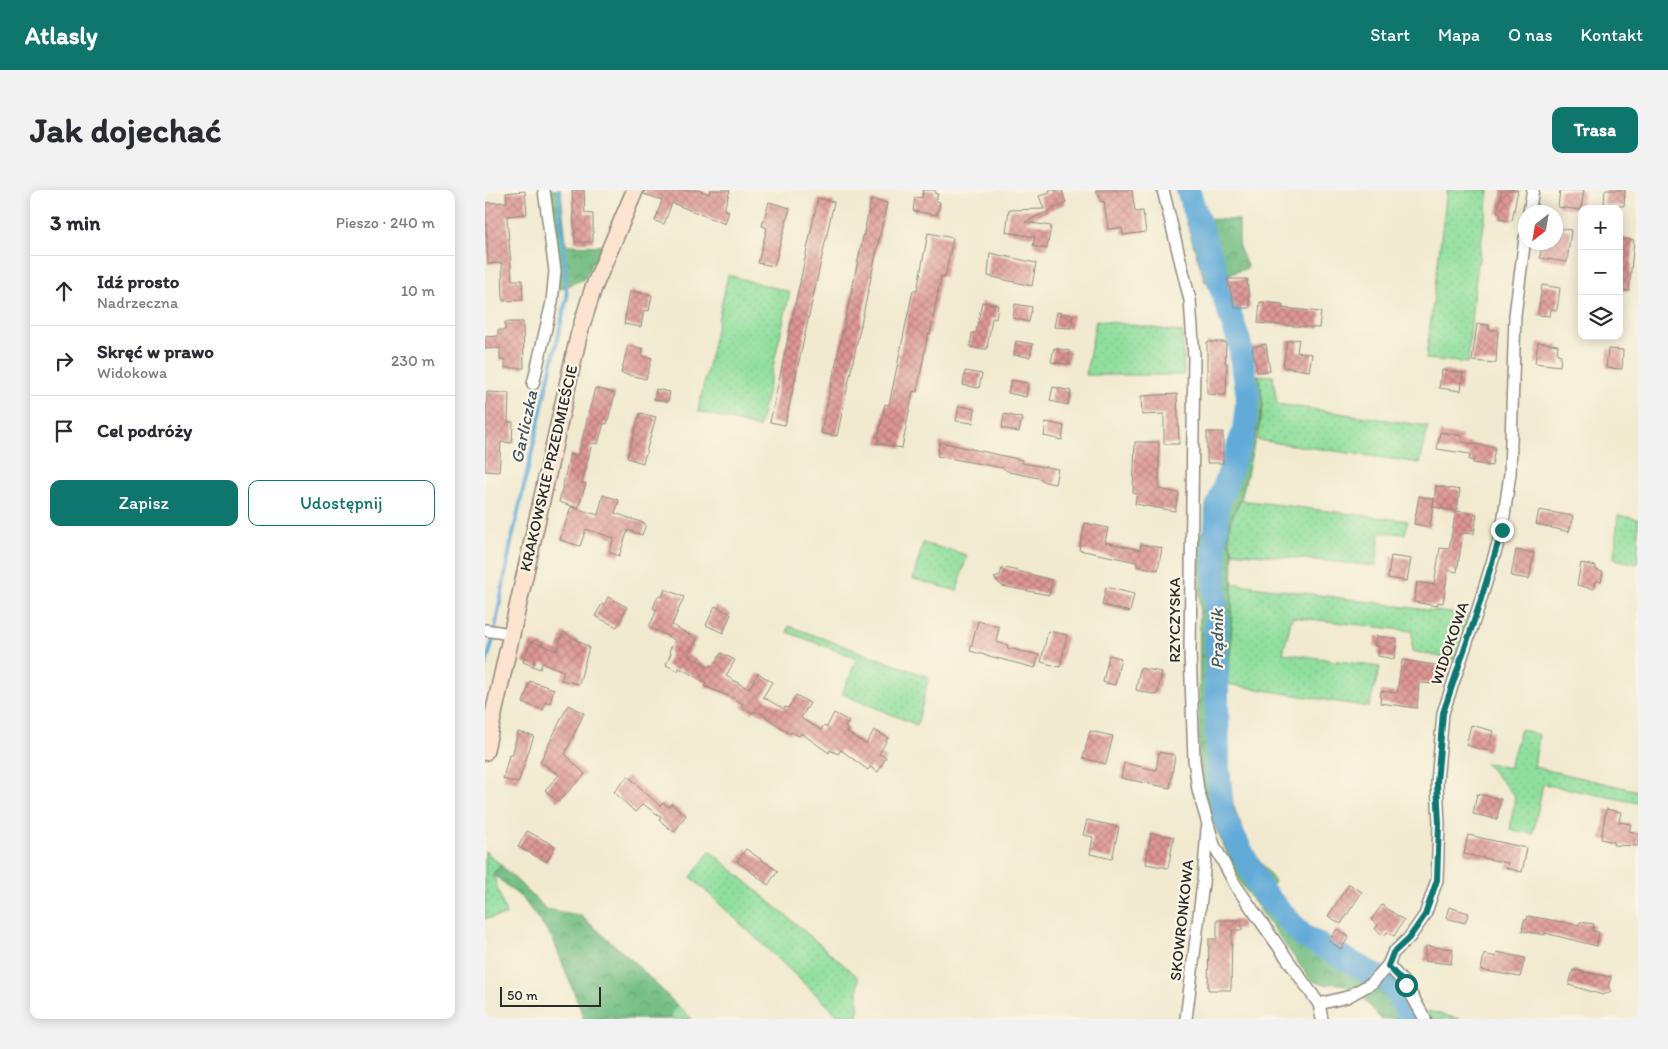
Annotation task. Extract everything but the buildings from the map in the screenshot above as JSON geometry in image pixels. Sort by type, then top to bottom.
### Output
[{"type":"main road","name":"KRAKOWSKIE PRZEDMIEŚCIE","points":[[485,752],[505,633],[579,334],[593,289],[635,190]]},
{"type":"street","points":[[533,384],[552,302],[555,271],[545,190]]},
{"type":"street","name":"RZYCZYSKA","points":[[1163,190],[1191,300],[1193,366],[1190,652],[1193,760],[1197,790],[1214,845],[1237,886],[1319,1004],[1323,1019]]},
{"type":"street","points":[[1530,205],[1533,190]]},
{"type":"street","name":"WIDOKOWA","points":[[1319,1004],[1347,997],[1372,983],[1386,968],[1393,953],[1409,938],[1425,915],[1437,880],[1439,824],[1437,783],[1443,713],[1502,530],[1510,474],[1515,315],[1523,250]]},
{"type":"street","points":[[486,630],[505,633]]},
{"type":"street","name":"SKOWRONKOWA","points":[[1186,1019],[1203,883],[1207,825]]},
{"type":"street","points":[[1386,968],[1406,985],[1425,1019]]},
{"type":"green space","points":[[550,190],[561,190],[566,245],[602,246],[584,279],[557,290]]},
{"type":"green space","points":[[1180,190],[1196,190],[1202,207],[1182,212]]},
{"type":"green space","points":[[1447,190],[1489,190],[1473,299],[1468,363],[1426,359]]},
{"type":"green space","points":[[1205,219],[1239,220],[1239,247],[1248,268],[1205,282],[1186,221]]},
{"type":"green space","points":[[728,275],[790,292],[759,428],[698,411]]},
{"type":"green space","points":[[1222,276],[1235,322],[1222,320],[1209,280]]},
{"type":"green space","points":[[1096,320],[1182,332],[1184,375],[1086,375]]},
{"type":"green space","points":[[1232,337],[1245,338],[1251,374],[1259,375],[1263,406],[1241,500],[1230,519],[1228,540],[1233,552],[1231,642],[1227,684],[1229,789],[1236,813],[1252,851],[1275,882],[1271,887],[1288,912],[1393,1000],[1406,1019],[1381,1019],[1363,998],[1351,988],[1339,984],[1323,984],[1310,979],[1242,885],[1214,825],[1199,778],[1200,535],[1219,494],[1241,424],[1243,407],[1242,374],[1233,370]]},
{"type":"green space","points":[[1259,375],[1273,376],[1277,404],[1428,426],[1420,463],[1257,440],[1263,406]]},
{"type":"green space","points":[[1241,500],[1408,521],[1405,534],[1380,532],[1376,566],[1233,552],[1229,538],[1230,525]]},
{"type":"green space","points":[[1618,515],[1638,519],[1638,564],[1614,559]]},
{"type":"green space","points":[[923,543],[967,555],[957,591],[913,579]]},
{"type":"green space","points":[[1231,583],[1472,616],[1456,660],[1412,651],[1412,631],[1292,617],[1283,653],[1380,667],[1369,707],[1227,684],[1231,642]]},
{"type":"green space","points":[[789,626],[929,677],[917,725],[842,694],[857,658],[787,632]]},
{"type":"green space","points":[[1521,729],[1539,735],[1534,767],[1638,791],[1638,803],[1543,784],[1533,834],[1510,830],[1515,796],[1485,763],[1509,768]]},
{"type":"green space","points":[[485,851],[501,865],[493,874],[506,915],[485,919]]},
{"type":"green space","points":[[710,851],[858,977],[858,1019],[842,1019],[691,877]]},
{"type":"green space","points":[[501,865],[546,909],[580,915],[635,963],[677,1005],[668,1019],[582,1019],[581,1010],[553,939],[523,899],[493,874]]},
{"type":"green space","points":[[677,1005],[692,1019],[668,1019]]},
{"type":"green space","points":[[1428,1011],[1460,1019],[1430,1019]]},
{"type":"waterway","name":"Garliczka","points":[[485,667],[493,640],[511,543],[567,297],[559,190]]},
{"type":"waterway","name":"Prądnik","points":[[1188,190],[1239,341],[1248,396],[1244,431],[1217,508],[1215,550],[1218,768],[1223,816],[1262,891],[1303,936],[1391,984],[1410,1019]]},
{"type":"route","points":[[1406,985],[1388,966],[1393,953],[1409,938],[1425,915],[1437,880],[1439,824],[1437,783],[1443,713],[1502,530]]}]
